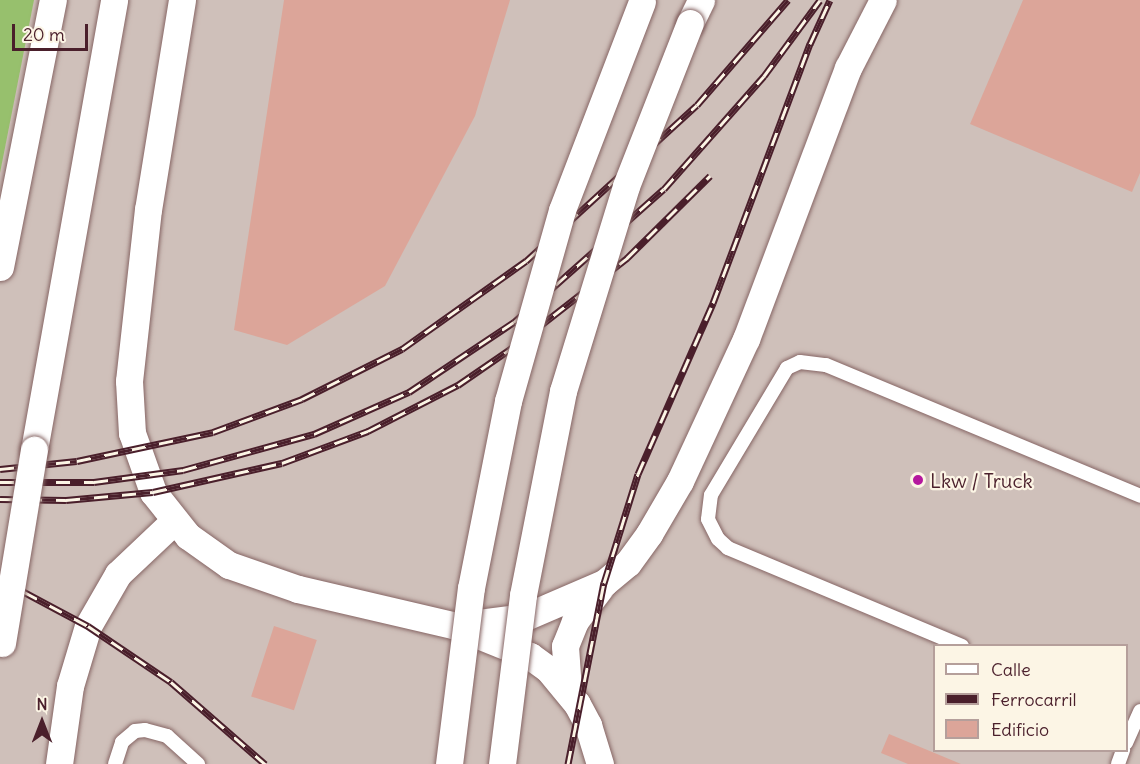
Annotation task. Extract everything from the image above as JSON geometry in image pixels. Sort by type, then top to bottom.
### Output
[{"type":"street","points":[[0,267],[53,0]]},
{"type":"street","points":[[1,651],[34,450],[114,0]]},
{"type":"street","points":[[182,0],[148,209],[129,381],[136,451],[153,492],[174,521],[207,551],[252,575],[453,625],[530,656],[568,690],[588,724],[600,764]]},
{"type":"street","points":[[568,690],[565,646],[575,621],[604,583],[628,563],[680,481],[746,339],[848,68],[883,0]]},
{"type":"street","points":[[449,764],[471,588],[508,401],[562,210],[643,1]]},
{"type":"street","points":[[502,764],[522,595],[563,392],[626,186],[695,12]]},
{"type":"street","points":[[59,764],[70,686],[88,626],[118,574],[174,521]]},
{"type":"street","points":[[453,625],[525,617],[604,583]]},
{"type":"lane","points":[[960,644],[728,548],[718,539],[708,519],[711,495],[787,368],[800,362],[826,364],[1140,496]]},
{"type":"lane","points":[[1128,736],[1134,714]]},
{"type":"lane","points":[[115,764],[122,742],[135,731],[145,730],[166,736],[198,764]]},
{"type":"shaded area","points":[[0,0],[1140,0],[1140,764],[0,764]]},
{"type":"green space","points":[[0,0],[34,0],[0,173]]},
{"type":"building","points":[[284,0],[510,0],[475,116],[385,286],[287,345],[234,330]]},
{"type":"building","points":[[1023,0],[1140,0],[1140,173],[1132,192],[970,124]]},
{"type":"building","points":[[274,626],[317,640],[294,710],[251,696]]},
{"type":"building","points":[[889,734],[961,764],[908,764],[881,753]]},
{"type":"railway","points":[[0,469],[77,461],[213,432],[302,399],[402,349],[526,261],[697,105],[788,0]]},
{"type":"railway","points":[[0,482],[94,482],[183,470],[314,434],[409,392],[514,322],[664,189],[764,76],[820,0]]},
{"type":"railway","points":[[568,764],[604,583],[638,474],[713,303],[810,44],[830,0]]},
{"type":"railway","points":[[0,499],[66,500],[153,492],[282,463],[368,431],[458,385],[509,350],[627,258],[710,176]]},
{"type":"railway","points":[[0,579],[88,626],[171,682],[265,764]]},
{"type":"place","name":"Lkw / Truck","points":[[918,480]]}]
